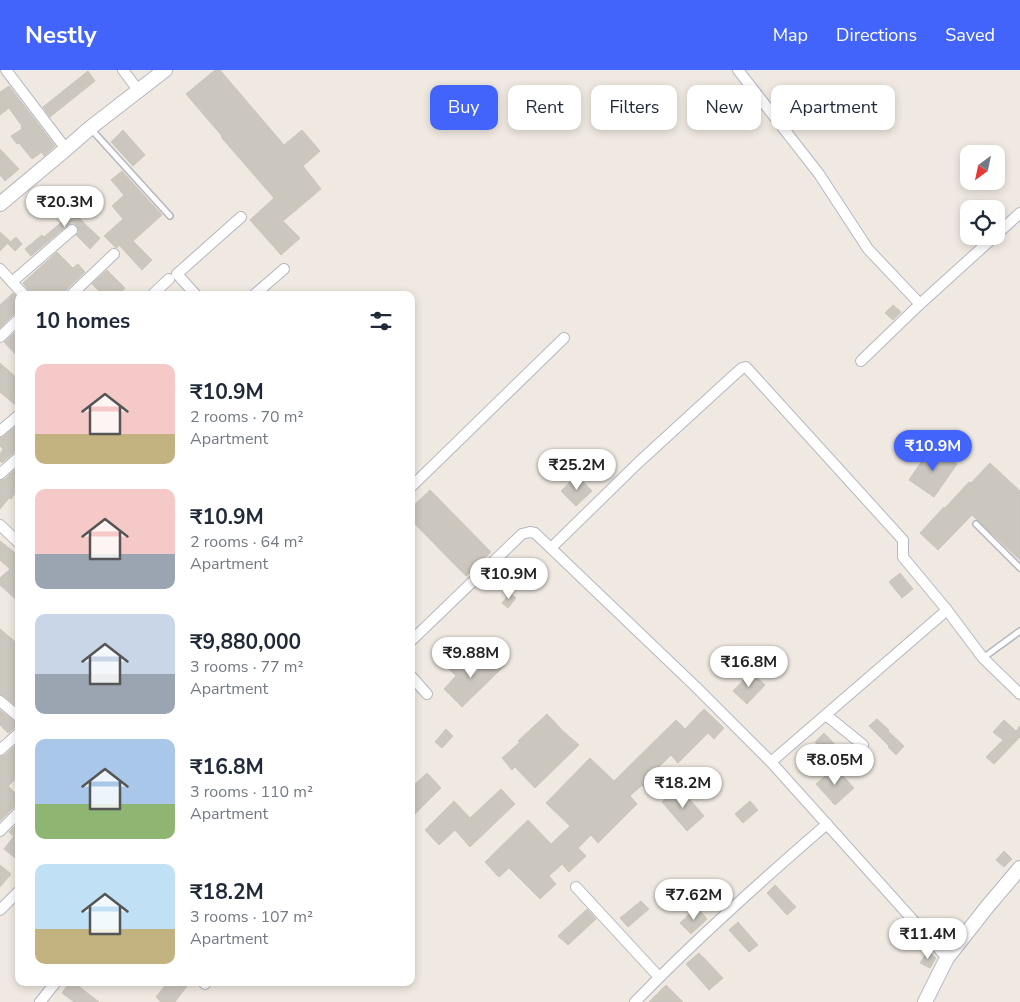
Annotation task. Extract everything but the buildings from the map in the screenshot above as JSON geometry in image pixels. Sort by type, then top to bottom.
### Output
[{"type":"main road","points":[[0,204],[90,128],[165,70]]},
{"type":"main road","points":[[925,1002],[947,958],[1020,868]]},
{"type":"street","points":[[6,70],[66,149]]},
{"type":"street","points":[[123,70],[138,90]]},
{"type":"street","points":[[738,70],[819,174],[868,249],[920,304]]},
{"type":"street","points":[[1005,227],[1020,213]]},
{"type":"street","points":[[192,291],[177,274],[241,217]]},
{"type":"street","points":[[12,282],[72,230]]},
{"type":"street","points":[[861,361],[985,245]]},
{"type":"street","points":[[75,291],[114,254]]},
{"type":"street","points":[[0,269],[20,291]]},
{"type":"street","points":[[259,291],[284,269]]},
{"type":"street","points":[[156,291],[169,279]]},
{"type":"street","points":[[0,337],[15,323]]},
{"type":"street","points":[[415,483],[564,338]]},
{"type":"street","points":[[551,548],[638,462],[744,367],[747,368],[903,540],[903,557],[947,610],[983,658],[1020,694]]},
{"type":"street","points":[[0,431],[15,418]]},
{"type":"street","points":[[0,474],[15,460]]},
{"type":"street","points":[[0,526],[15,539]]},
{"type":"street","points":[[415,637],[522,534],[535,533],[696,687],[771,762],[947,958]]},
{"type":"street","points":[[771,762],[947,610]]},
{"type":"street","points":[[415,680],[427,694]]},
{"type":"street","points":[[0,701],[15,714]]},
{"type":"street","points":[[826,714],[863,745]]},
{"type":"street","points":[[0,750],[15,737]]},
{"type":"street","points":[[0,831],[15,816]]},
{"type":"street","points":[[635,1002],[758,884],[828,824]]},
{"type":"street","points":[[576,887],[659,977]]},
{"type":"street","points":[[0,910],[15,895]]},
{"type":"street","points":[[40,1002],[53,986]]},
{"type":"lane","points":[[90,128],[170,216]]},
{"type":"lane","points":[[976,524],[1020,568]]},
{"type":"lane","points":[[983,658],[1020,631]]}]
